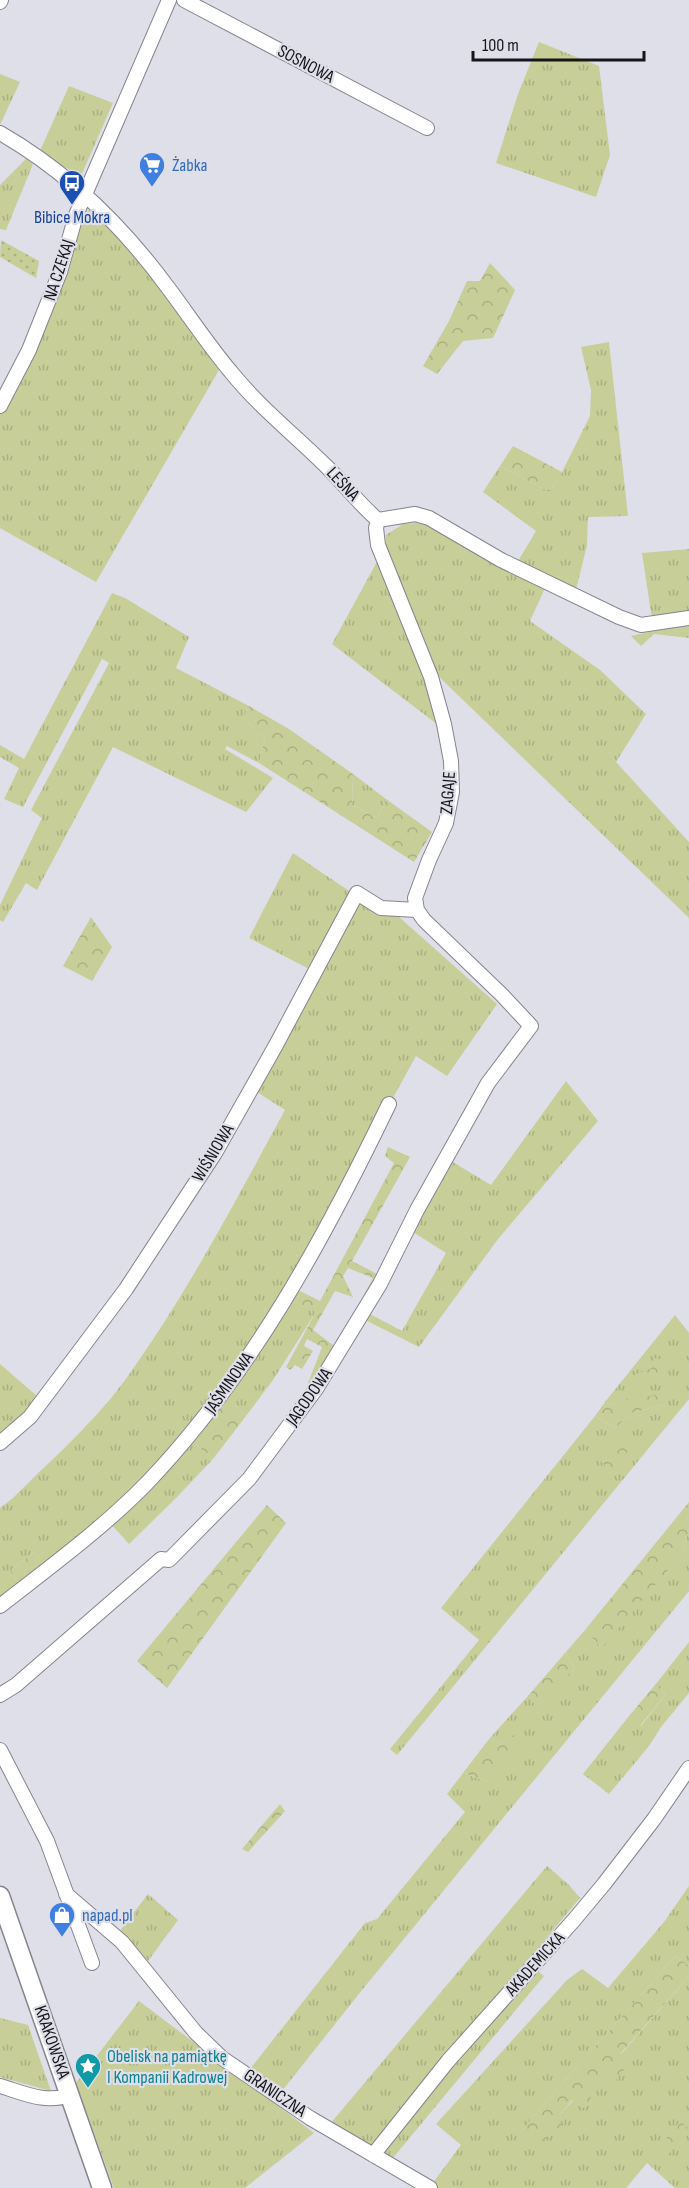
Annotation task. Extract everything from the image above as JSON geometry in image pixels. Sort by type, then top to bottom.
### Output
[{"type":"main road","name":"KRAKOWSKA","points":[[0,1896],[102,2188]]},
{"type":"street","name":"NA CZEKAJ","points":[[0,406],[29,350],[49,303],[76,215],[169,0]]},
{"type":"street","name":"SOSNOWA","points":[[184,0],[427,128]]},
{"type":"street","name":"LEŚNA","points":[[0,133],[85,194],[117,226],[168,287],[239,381],[265,410],[323,463],[378,520]]},
{"type":"street","points":[[378,520],[415,514],[429,518],[501,560],[619,617],[641,625],[689,618]]},
{"type":"street","name":"ZAGAJE","points":[[378,520],[376,528],[378,545],[431,677],[451,761],[452,792],[446,823],[415,898],[417,910]]},
{"type":"street","name":"WIŚNIOWA","points":[[0,1443],[30,1417],[126,1288],[215,1153],[276,1045],[357,892],[381,908],[417,910]]},
{"type":"street","name":"JAGODOWA","points":[[0,1695],[16,1685],[161,1559],[169,1560],[249,1479],[316,1389],[380,1284],[417,1210],[488,1083],[531,1026],[502,995],[424,921],[417,910]]},
{"type":"street","name":"JAŚMINOWA","points":[[0,1606],[128,1501],[204,1418],[234,1378],[288,1295],[389,1104]]},
{"type":"street","name":"GRANICZNA","points":[[0,1750],[47,1841],[92,1963]]},
{"type":"street","name":"AKADEMICKA","points":[[373,2155],[448,2061],[596,1893],[689,1768]]},
{"type":"street","name":"GRANICZNA","points":[[66,1894],[122,1942],[196,2033],[222,2058],[310,2118],[430,2188]]},
{"type":"street","points":[[0,2086],[44,2100],[70,2095]]},
{"type":"green space","points":[[539,42],[599,66],[610,155],[596,197],[496,163],[518,94]]},
{"type":"green space","points":[[0,74],[20,82],[0,125]]},
{"type":"green space","points":[[69,86],[113,103],[81,176],[39,153]]},
{"type":"green space","points":[[26,159],[33,164],[6,230],[0,229],[0,185]]},
{"type":"green space","points":[[86,211],[98,213],[166,295],[219,370],[96,582],[0,528],[0,414],[34,353]]},
{"type":"green space","points":[[1,240],[39,261],[36,278],[0,257]]},
{"type":"green space","points":[[490,263],[515,290],[493,338],[463,341],[437,374],[423,366],[449,321],[467,281],[480,281]]},
{"type":"green space","points":[[609,342],[628,516],[588,517],[587,545],[576,590],[518,561],[536,531],[483,492],[500,466],[550,492],[590,416],[591,390],[581,347]]},
{"type":"green space","points":[[513,446],[562,472],[550,492],[500,466]]},
{"type":"green space","points":[[403,524],[427,525],[546,586],[530,621],[600,670],[646,714],[616,762],[689,842],[689,918],[434,672],[385,552],[386,535]]},
{"type":"green space","points":[[689,549],[689,612],[652,619],[642,553]]},
{"type":"green space","points":[[379,558],[425,675],[442,728],[332,644]]},
{"type":"green space","points":[[112,593],[125,598],[189,637],[176,668],[249,706],[243,718],[265,738],[259,763],[227,746],[225,749],[273,778],[246,812],[113,747],[37,890],[26,883],[3,922],[0,920],[0,905],[42,818],[31,810],[109,663],[102,659],[23,807],[4,799],[19,768],[0,757],[0,745],[24,759]]},
{"type":"green space","points":[[689,623],[689,638],[654,634],[641,646],[631,636]]},
{"type":"green space","points":[[249,706],[289,729],[353,774],[352,805],[377,818],[386,799],[432,832],[414,862],[259,763],[265,738],[243,718]]},
{"type":"green space","points":[[353,774],[386,799],[377,818],[352,805]]},
{"type":"green space","points":[[293,853],[352,893],[311,970],[249,938]]},
{"type":"green space","points":[[358,902],[399,917],[497,1004],[447,1076],[416,1056],[310,1249],[232,1376],[144,1482],[46,1566],[34,1552],[10,1571],[20,1586],[0,1602],[0,1508],[13,1498],[102,1409],[150,1344],[191,1279],[285,1110],[257,1092]]},
{"type":"green space","points":[[91,917],[112,947],[92,981],[63,966]]},
{"type":"green space","points":[[566,1081],[598,1121],[498,1239],[419,1347],[363,1319],[368,1313],[402,1331],[446,1253],[413,1232],[451,1161],[491,1185]]},
{"type":"green space","points":[[388,1147],[410,1157],[352,1261],[381,1276],[354,1314],[373,1278],[348,1268],[343,1276],[353,1297],[335,1291],[313,1330],[337,1348],[312,1390],[307,1386],[322,1347],[307,1339],[304,1346],[313,1351],[302,1369],[295,1365],[290,1370],[286,1367],[316,1312],[290,1298],[300,1291],[320,1301],[394,1163],[385,1156]]},
{"type":"green space","points":[[290,1298],[316,1312],[273,1380],[246,1416],[226,1397]]},
{"type":"green space","points":[[675,1315],[689,1333],[689,1399],[397,1755],[390,1749],[479,1640],[441,1608],[595,1416],[615,1428],[632,1413],[662,1405],[619,1406],[605,1402]]},
{"type":"green space","points":[[655,1358],[672,1362],[664,1382],[644,1378],[628,1382],[629,1377],[652,1368]]},
{"type":"green space","points":[[0,1364],[38,1397],[0,1437]]},
{"type":"green space","points":[[658,1395],[662,1405],[632,1413],[615,1428],[595,1416],[605,1402],[619,1406],[625,1399]]},
{"type":"green space","points":[[226,1397],[246,1416],[213,1459],[191,1440]]},
{"type":"green space","points":[[191,1440],[213,1459],[129,1544],[109,1522]]},
{"type":"green space","points":[[614,1440],[630,1447],[615,1473],[595,1457]]},
{"type":"green space","points":[[689,1502],[689,1529],[682,1553],[602,1648],[585,1630]]},
{"type":"green space","points":[[267,1505],[286,1523],[167,1688],[137,1661]]},
{"type":"green space","points":[[689,1529],[689,1591],[282,2091],[250,2069],[365,1923],[377,1919],[465,1812],[447,1794],[463,1773],[488,1782],[502,1743],[489,1739],[528,1696],[536,1705],[575,1668],[565,1653],[585,1630],[601,1647],[682,1553]]},
{"type":"green space","points":[[34,1552],[46,1566],[20,1586],[10,1571]]},
{"type":"green space","points":[[689,1642],[689,1693],[609,1794],[583,1774],[629,1716],[641,1726],[666,1694],[655,1685]]},
{"type":"green space","points":[[565,1653],[575,1668],[536,1706],[528,1696]]},
{"type":"green space","points":[[655,1685],[666,1694],[640,1726],[629,1716]]},
{"type":"green space","points":[[514,1735],[523,1742],[488,1782],[463,1773],[489,1739],[502,1743]]},
{"type":"green space","points":[[280,1804],[285,1811],[248,1852],[242,1849]]},
{"type":"green space","points":[[547,1866],[580,1898],[538,1948],[533,1967],[544,1976],[392,2159],[330,2124]]},
{"type":"green space","points":[[689,1886],[689,1966],[676,1956],[541,2107],[520,2134],[560,2115],[573,2100],[604,2076],[616,2079],[621,2054],[689,1976],[689,2188],[675,2188],[647,2163],[626,2188],[429,2188],[461,2145],[436,2124],[567,1980],[582,1969],[608,1988],[664,1922]]},
{"type":"green space","points":[[148,1894],[178,1920],[148,1961],[119,1932]]},
{"type":"green space","points":[[676,1956],[689,1966],[689,1976],[621,2053],[626,2067],[616,2080],[604,2076],[589,2088],[591,2102],[583,2108],[572,2100],[560,2115],[561,2126],[535,2148],[520,2134],[541,2107]]},
{"type":"green space","points":[[139,2001],[314,2133],[245,2188],[114,2188],[76,2083]]},
{"type":"green space","points":[[0,2018],[28,2025],[51,2091],[0,2077]]},
{"type":"green space","points":[[680,2121],[688,2128],[668,2155],[658,2149]]},
{"type":"place","name":"Żabka","points":[[152,188]]},
{"type":"place","name":"Bibice Mokra","points":[[72,206]]},
{"type":"place","name":"napad.pl","points":[[62,1938]]},
{"type":"place","name":"Obelisk na pamiątkę I Kompanii Kadrowej","points":[[88,2089]]}]
